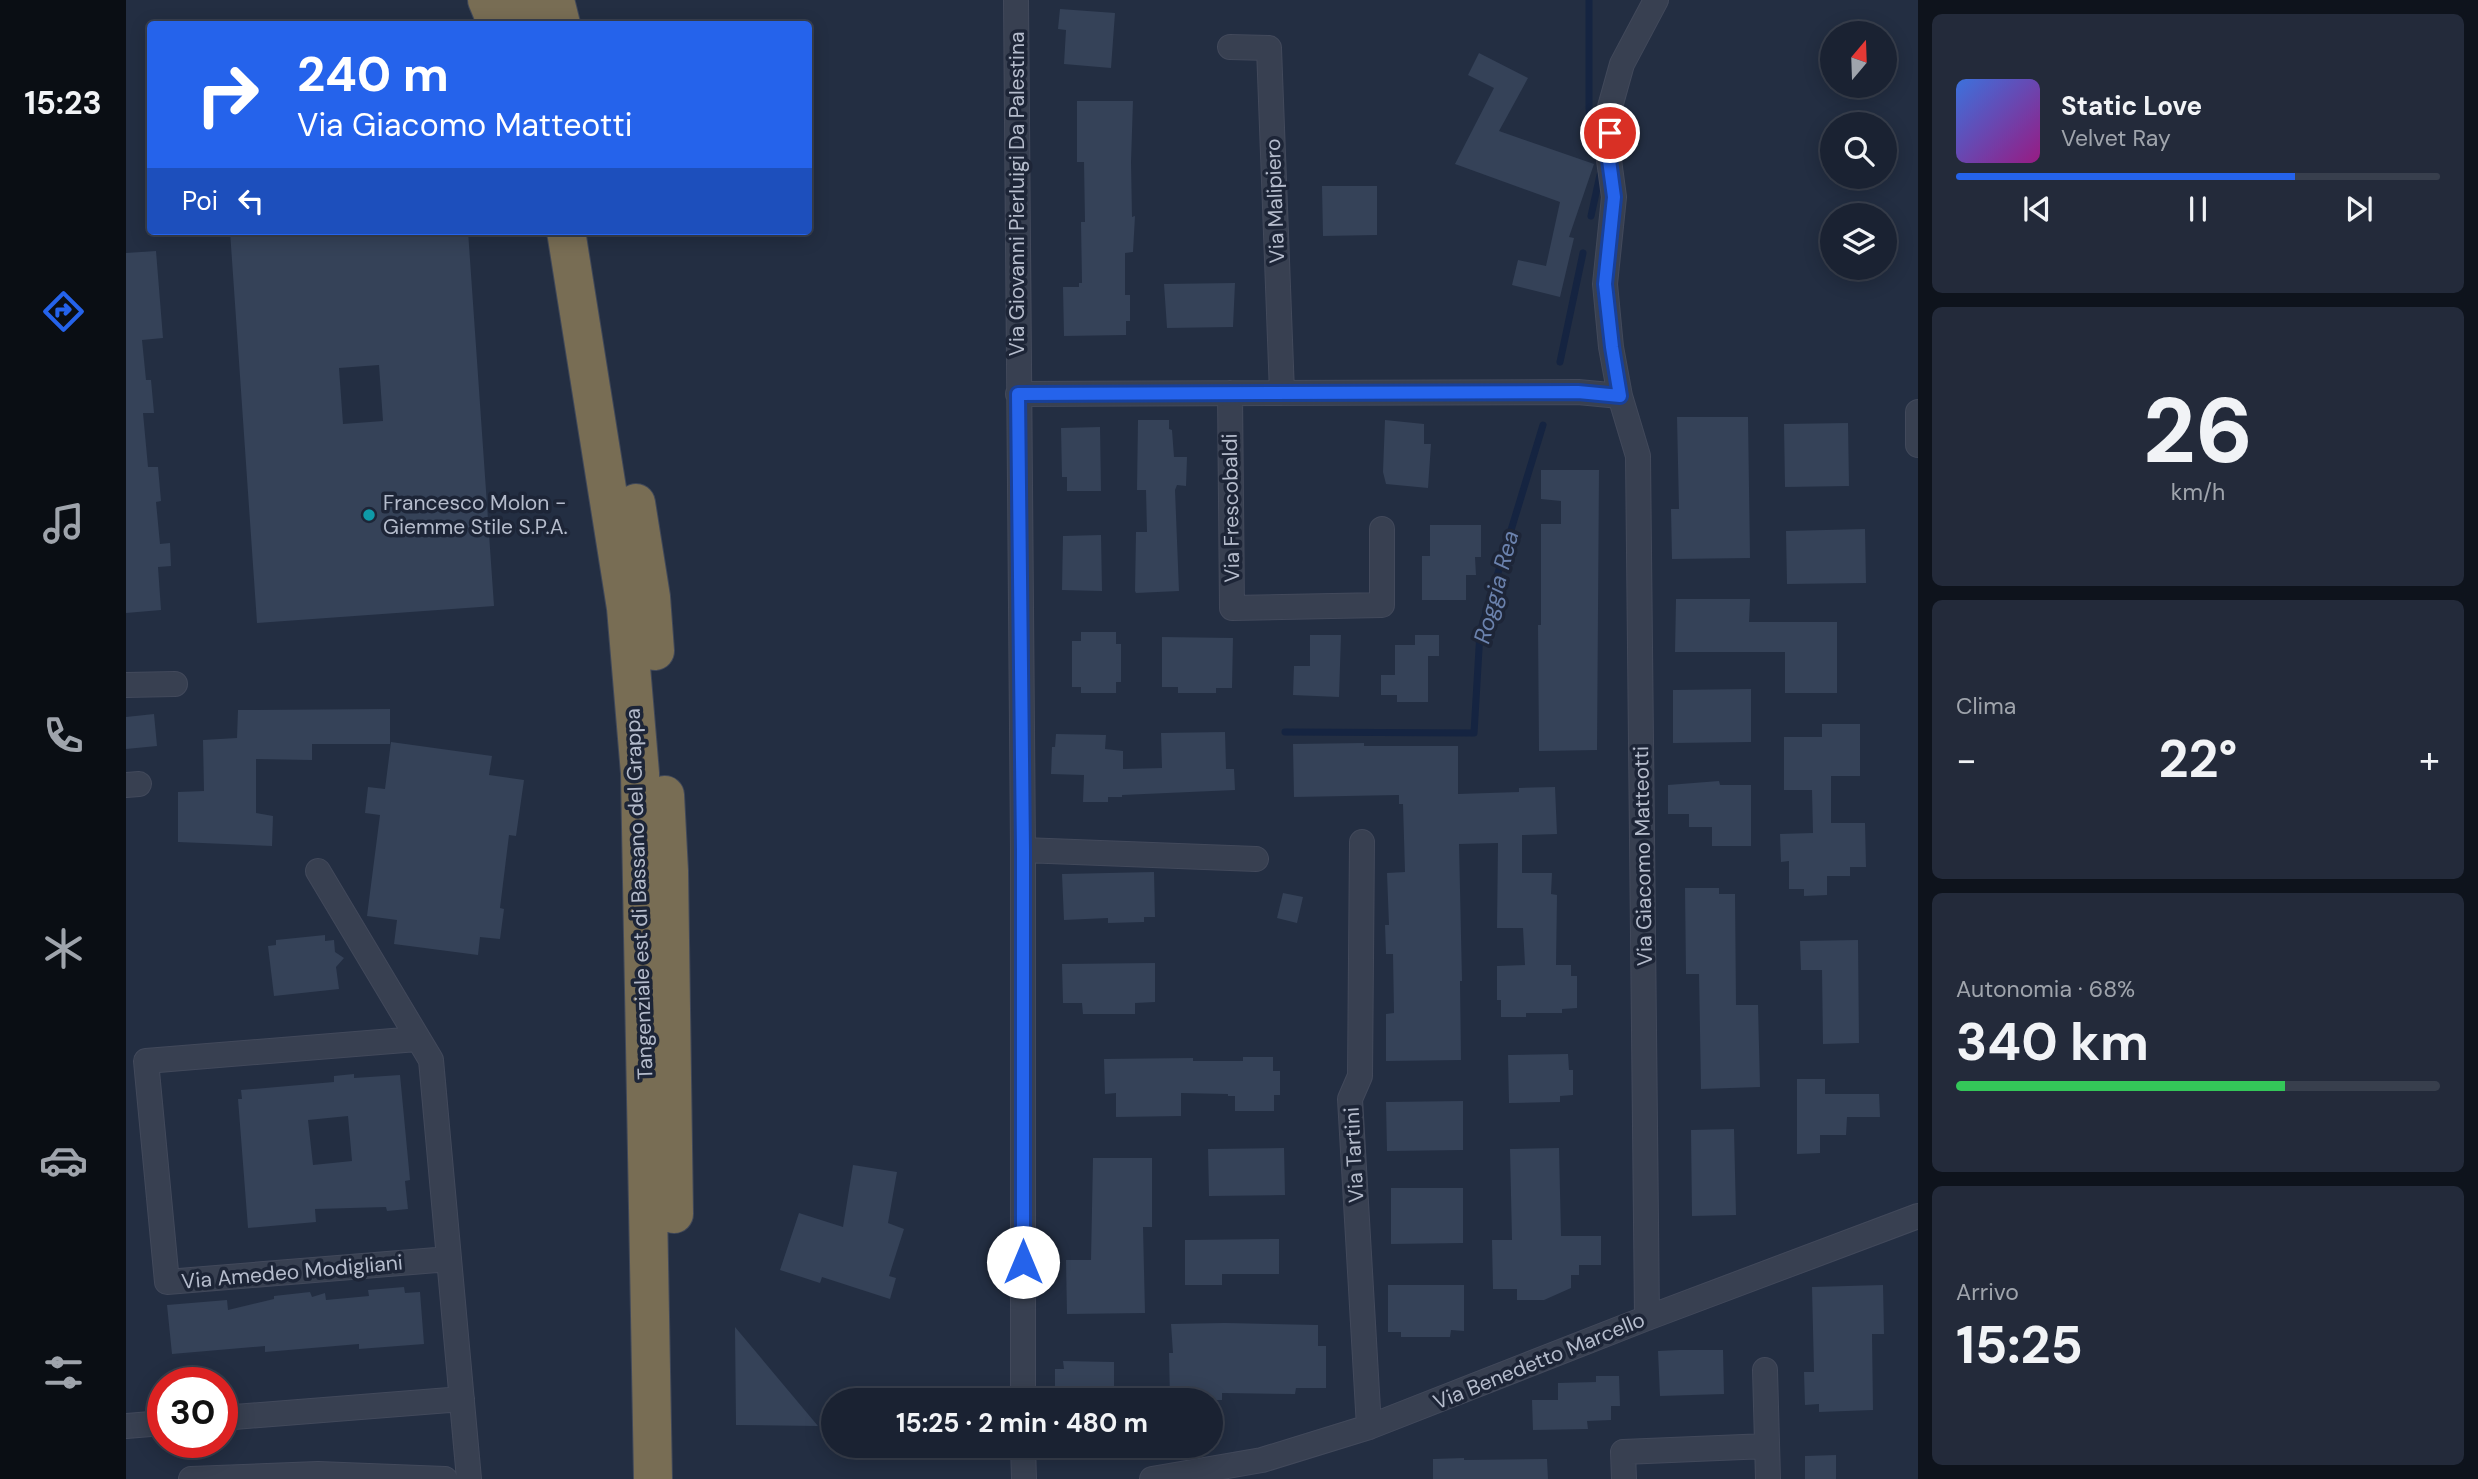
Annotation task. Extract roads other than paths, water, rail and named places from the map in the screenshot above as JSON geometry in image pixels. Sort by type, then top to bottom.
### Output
[{"type":"highway","points":[[487,0],[496,21]]},
{"type":"highway","points":[[500,0],[509,21]]},
{"type":"highway","points":[[526,0],[533,21]]},
{"type":"highway","points":[[555,0],[560,21]]},
{"type":"highway","name":"Tangenziale est di Bassano del Grappa","points":[[567,235],[626,608],[640,773],[666,1476]]},
{"type":"highway","name":"Tangenziale est di Bassano del Grappa","points":[[594,235],[652,597],[661,727],[669,871],[666,1476]]},
{"type":"street","name":"Via Giovanni Pierluigi Da Palestina","points":[[1016,0],[1023,850],[1023,1388]]},
{"type":"street","name":"Via Giacomo Matteotti","points":[[1647,1318],[1638,456],[1620,396],[1605,284],[1614,197],[1609,160],[1610,107],[1622,64],[1656,0]]},
{"type":"street","name":"Via Malipiero","points":[[1230,47],[1269,48],[1282,393]]},
{"type":"street","points":[[1018,394],[1578,392],[1620,396]]},
{"type":"street","name":"Via Frescobaldi","points":[[1230,393],[1232,608],[1382,605],[1382,529]]},
{"type":"street","points":[[1918,412],[1918,445]]},
{"type":"street","points":[[126,684],[176,684]]},
{"type":"street","name":"Via Tartini","points":[[1362,842],[1360,1076],[1350,1098],[1369,1427]]},
{"type":"street","points":[[1023,850],[1256,859]]},
{"type":"street","points":[[318,871],[431,1060],[469,1479]]},
{"type":"street","name":"Via Amedeo Modigliani","points":[[417,1038],[146,1061],[167,1282],[449,1259]]},
{"type":"street","name":"Via Benedetto Marcello","points":[[1152,1479],[1262,1460],[1369,1427],[1918,1216]]},
{"type":"street","points":[[1765,1370],[1768,1479]]},
{"type":"street","points":[[238,1417],[462,1399]]},
{"type":"street","points":[[126,1426],[147,1424]]},
{"type":"street","points":[[1624,1479],[1623,1452],[1767,1446]]},
{"type":"street","points":[[1023,1458],[1024,1479]]},
{"type":"street","points":[[191,1479],[318,1474],[445,1479]]},
{"type":"waterway","name":"Roggia Rea","points":[[1589,0],[1589,108],[1592,146]]},
{"type":"waterway","name":"Roggia Rea","points":[[1591,216],[1600,175]]},
{"type":"waterway","name":"Roggia Rea","points":[[1560,362],[1583,253]]},
{"type":"waterway","name":"Roggia Rea","points":[[1285,732],[1474,733],[1480,632],[1543,425]]},
{"type":"place","name":"Francesco Molon - Giemme Stile S.P.A.","points":[[369,515]]}]
